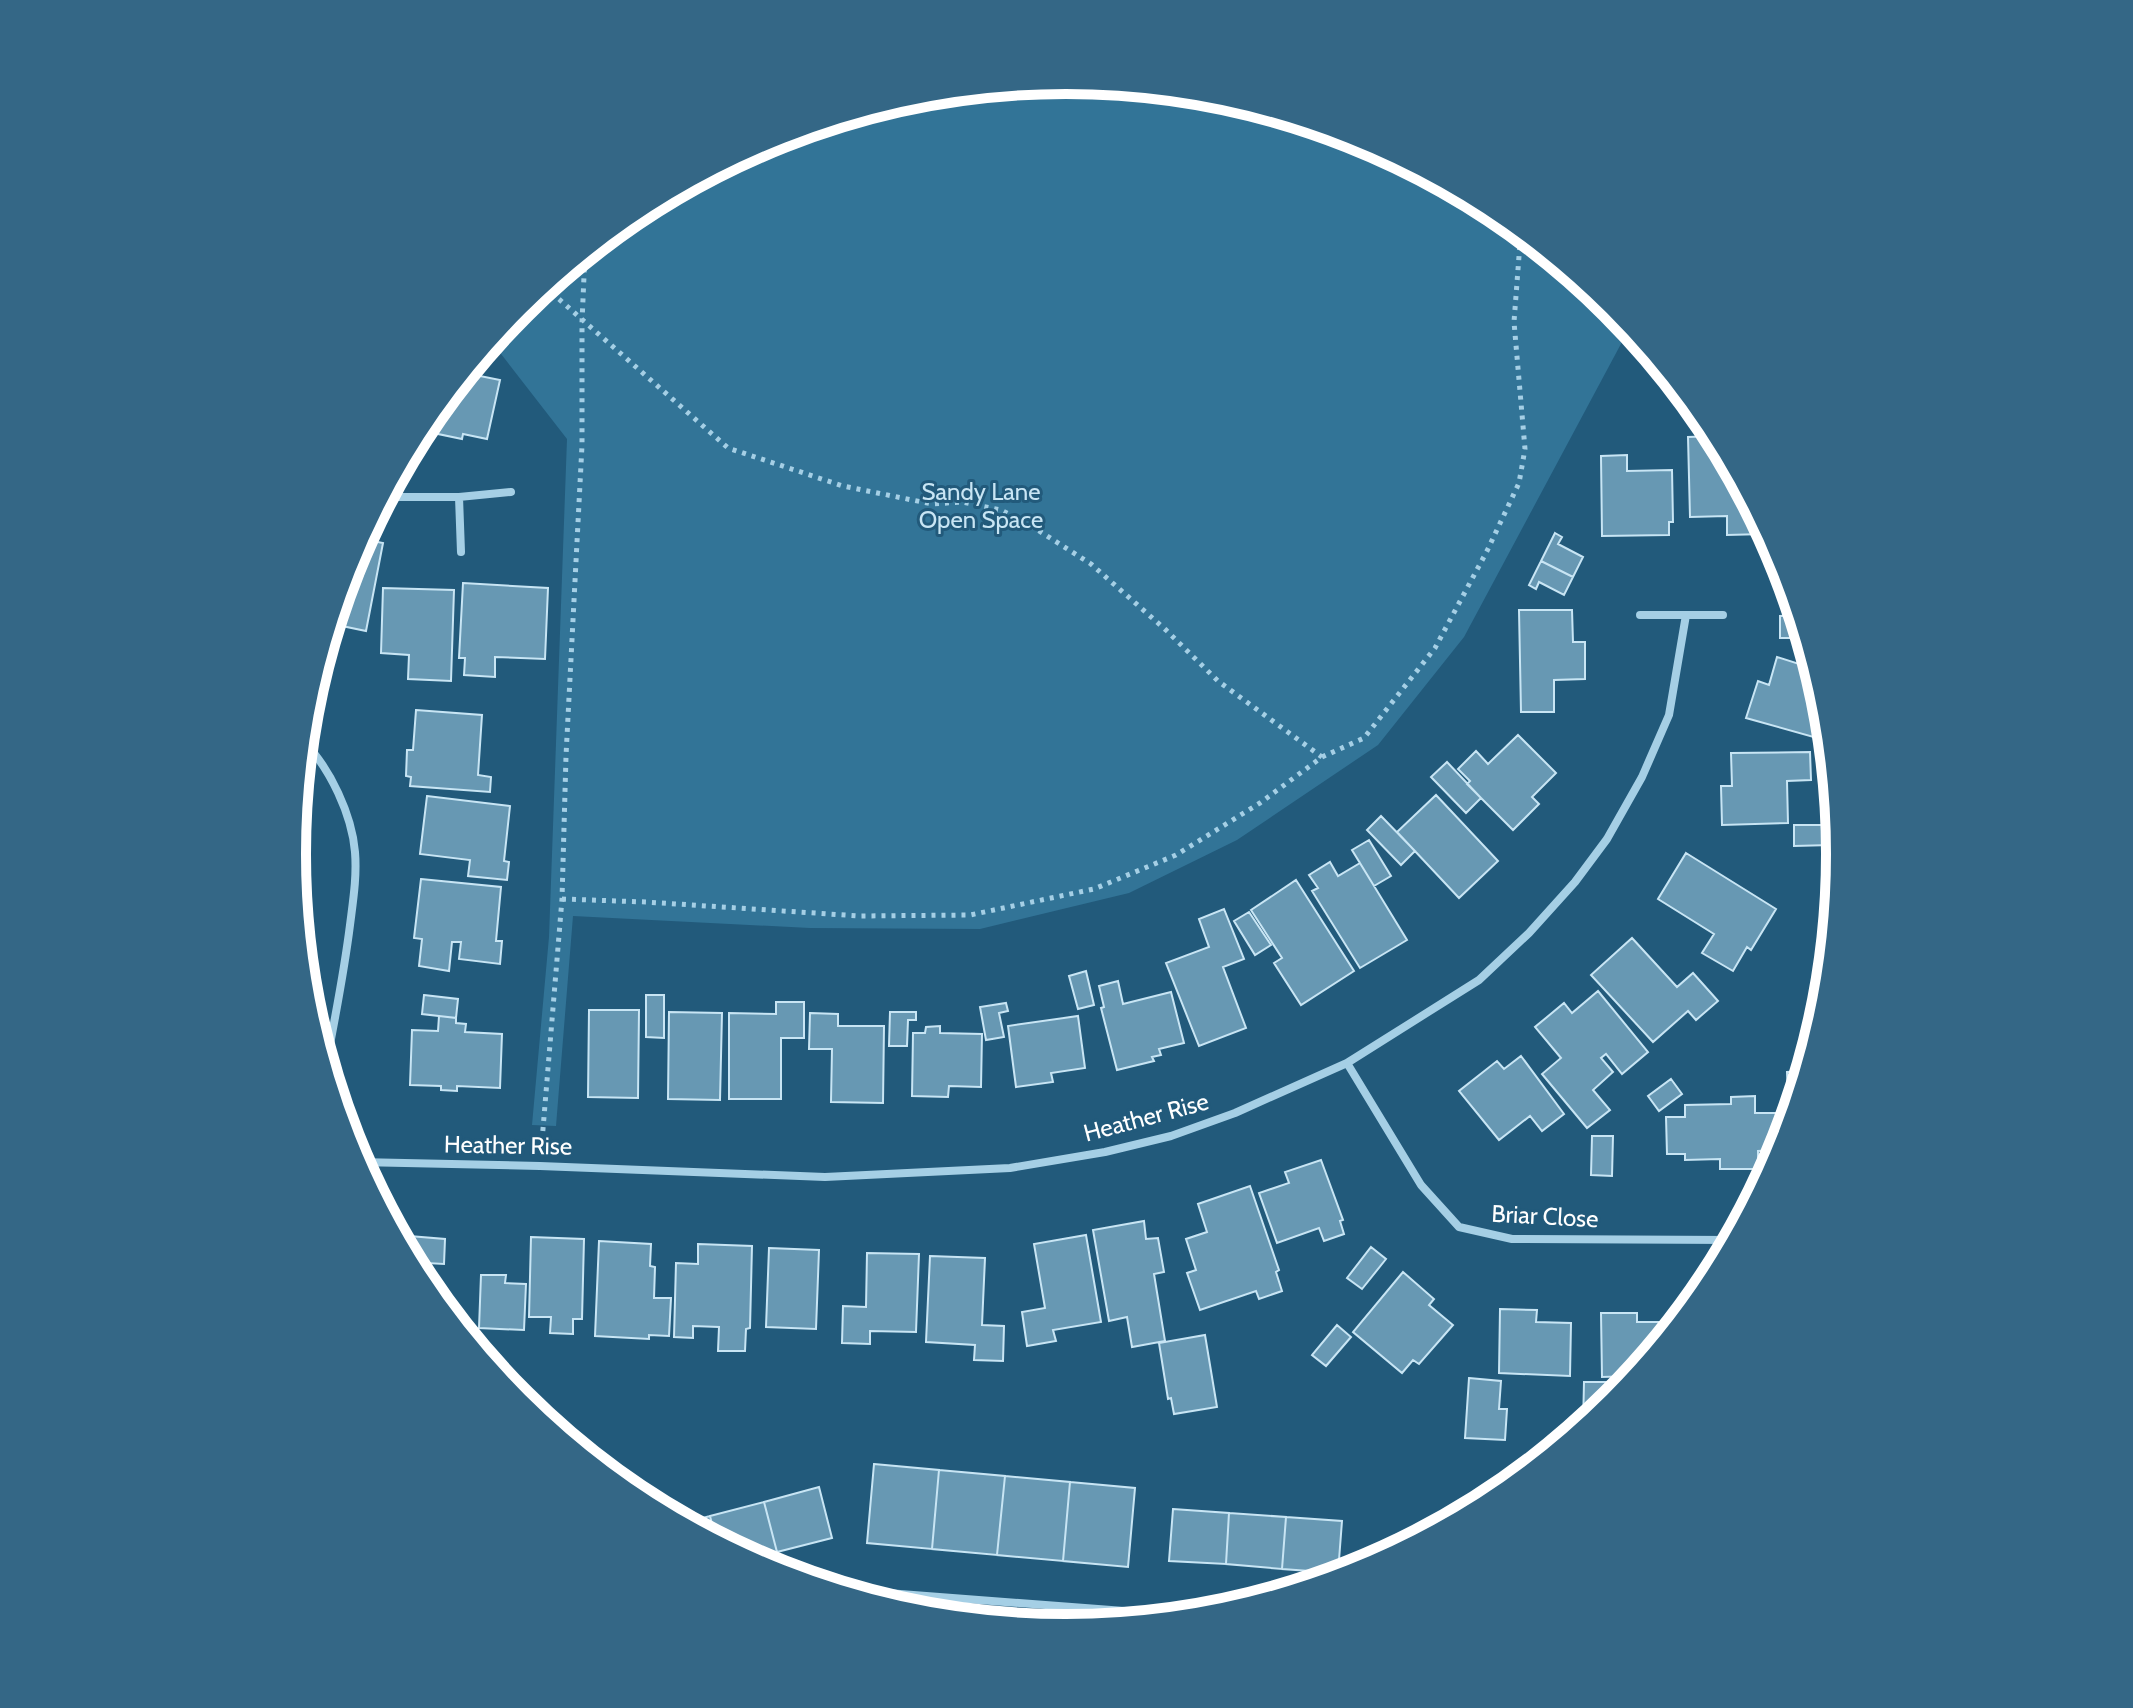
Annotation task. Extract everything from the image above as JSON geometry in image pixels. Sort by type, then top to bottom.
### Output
[{"type":"street","points":[[396,497],[459,497],[511,492]]},
{"type":"street","points":[[459,497],[461,552]]},
{"type":"street","points":[[1640,615],[1723,615]]},
{"type":"street","name":"Heather Rise","points":[[372,1162],[825,1177],[1010,1168],[1105,1152],[1171,1136],[1235,1113],[1347,1063],[1479,980],[1529,933],[1575,882],[1607,839],[1642,777],[1669,715],[1686,615]]},
{"type":"street","points":[[314,752],[348,819],[355,850],[355,883],[343,978],[330,1043]]},
{"type":"street","name":"Briar Close","points":[[1347,1063],[1421,1185],[1459,1227],[1512,1239],[1721,1240]]},
{"type":"street","points":[[894,1593],[1125,1611]]},
{"type":"path","points":[[562,899],[860,916],[970,915],[1094,889],[1176,855],[1260,803],[1322,757],[1364,738],[1435,648],[1519,483],[1525,449],[1514,322],[1520,244]]},
{"type":"path","points":[[543,1124],[562,899],[582,445],[584,267]]},
{"type":"path","points":[[553,294],[728,448],[843,486],[932,504],[962,502],[1001,510],[1033,527],[1091,564],[1218,681],[1322,757]]},
{"type":"green space","name":"Sandy Lane Open Space","points":[[1017,96],[1116,96],[1215,109],[1311,134],[1357,152],[1403,172],[1489,222],[1568,283],[1624,338],[1464,637],[1378,745],[1237,840],[1129,893],[980,929],[810,928],[573,916],[556,1126],[532,1125],[549,937],[567,439],[498,350],[565,283],[604,251],[644,222],[730,172],[822,134],[918,109]]},
{"type":"building","points":[[477,375],[500,380],[487,439],[463,434],[462,439],[434,433]]},
{"type":"building","points":[[1688,437],[1701,437],[1725,474],[1756,534],[1727,535],[1727,516],[1690,517]]},
{"type":"building","points":[[1627,455],[1627,471],[1672,470],[1673,522],[1669,522],[1669,535],[1602,536],[1601,456]]},
{"type":"building","points":[[1555,533],[1562,537],[1558,544],[1583,557],[1573,577],[1541,561]]},
{"type":"building","points":[[374,541],[383,543],[366,631],[342,626]]},
{"type":"building","points":[[1541,561],[1573,577],[1564,595],[1539,582],[1536,589],[1529,585]]},
{"type":"building","points":[[463,583],[548,588],[545,659],[495,657],[495,677],[464,675],[465,658],[459,658]]},
{"type":"building","points":[[383,588],[454,590],[451,681],[408,679],[409,655],[381,653]]},
{"type":"building","points":[[1519,610],[1572,610],[1573,642],[1585,642],[1585,679],[1554,680],[1554,712],[1521,712]]},
{"type":"building","points":[[1780,616],[1788,616],[1795,638],[1780,638]]},
{"type":"building","points":[[1777,657],[1803,665],[1817,738],[1746,718],[1758,681],[1769,685]]},
{"type":"building","points":[[416,710],[482,715],[478,775],[491,777],[490,792],[410,786],[411,777],[406,776],[407,750],[413,750]]},
{"type":"building","points":[[1518,735],[1556,773],[1532,797],[1539,804],[1513,830],[1467,784],[1470,781],[1458,769],[1476,751],[1488,764]]},
{"type":"building","points":[[1810,752],[1811,780],[1787,781],[1788,823],[1722,825],[1721,786],[1732,786],[1731,753]]},
{"type":"building","points":[[1447,762],[1481,798],[1466,813],[1431,777]]},
{"type":"building","points":[[1436,795],[1498,861],[1459,898],[1397,832]]},
{"type":"building","points":[[427,796],[510,806],[504,861],[509,862],[507,880],[468,876],[470,860],[420,854]]},
{"type":"building","points":[[1381,816],[1415,851],[1401,865],[1367,830]]},
{"type":"building","points":[[1825,816],[1826,845],[1794,846],[1794,825],[1823,825]]},
{"type":"building","points":[[1369,840],[1391,876],[1374,886],[1352,850]]},
{"type":"building","points":[[1686,853],[1776,909],[1751,950],[1747,947],[1733,971],[1702,953],[1714,934],[1658,899]]},
{"type":"building","points":[[1330,862],[1338,876],[1360,863],[1407,940],[1360,968],[1312,891],[1318,888],[1309,875]]},
{"type":"building","points":[[421,879],[501,887],[496,941],[502,941],[500,964],[459,959],[461,942],[452,942],[449,971],[419,966],[422,939],[414,938]]},
{"type":"building","points":[[1296,880],[1354,971],[1301,1005],[1274,963],[1282,958],[1251,910]]},
{"type":"building","points":[[1224,909],[1244,959],[1223,967],[1246,1028],[1199,1046],[1166,963],[1209,947],[1199,919]]},
{"type":"building","points":[[1249,912],[1271,945],[1255,955],[1234,921]]},
{"type":"building","points":[[1632,938],[1677,987],[1693,973],[1718,1001],[1696,1020],[1688,1011],[1653,1042],[1591,975]]},
{"type":"building","points":[[1086,971],[1094,1005],[1078,1009],[1069,976]]},
{"type":"building","points":[[1118,981],[1123,1004],[1171,992],[1184,1043],[1159,1049],[1161,1055],[1152,1057],[1154,1061],[1117,1070],[1101,1008],[1104,1007],[1099,986]]},
{"type":"building","points":[[1598,991],[1648,1052],[1622,1074],[1606,1054],[1601,1058],[1613,1072],[1593,1090],[1610,1110],[1587,1128],[1542,1074],[1561,1058],[1535,1027],[1564,1003],[1572,1013]]},
{"type":"building","points":[[424,995],[458,999],[456,1018],[422,1014]]},
{"type":"building","points":[[646,995],[664,995],[664,1038],[646,1037]]},
{"type":"building","points":[[776,1002],[804,1002],[804,1038],[781,1038],[781,1099],[729,1099],[729,1013],[776,1014]]},
{"type":"building","points":[[1006,1003],[1008,1011],[999,1013],[1004,1037],[986,1040],[980,1007]]},
{"type":"building","points":[[589,1010],[639,1010],[638,1098],[588,1097]]},
{"type":"building","points":[[669,1012],[722,1013],[720,1100],[668,1099]]},
{"type":"building","points":[[890,1012],[916,1012],[916,1020],[908,1020],[907,1046],[889,1046]]},
{"type":"building","points":[[810,1013],[838,1014],[838,1026],[884,1026],[883,1103],[831,1102],[832,1049],[809,1049]]},
{"type":"building","points":[[439,1016],[456,1018],[456,1023],[466,1024],[465,1032],[502,1034],[500,1088],[457,1086],[457,1091],[441,1090],[441,1086],[410,1085],[412,1030],[438,1031]]},
{"type":"building","points":[[1078,1016],[1085,1068],[1051,1073],[1053,1082],[1016,1087],[1008,1026]]},
{"type":"building","points":[[940,1026],[940,1033],[982,1034],[981,1087],[949,1086],[948,1097],[912,1096],[913,1033],[925,1033],[926,1027]]},
{"type":"building","points":[[1521,1056],[1564,1114],[1542,1131],[1530,1116],[1499,1140],[1459,1091],[1497,1061],[1504,1069]]},
{"type":"building","points":[[1787,1072],[1794,1072],[1788,1092]]},
{"type":"building","points":[[1671,1079],[1682,1094],[1659,1111],[1648,1096]]},
{"type":"building","points":[[1755,1096],[1755,1113],[1778,1113],[1766,1151],[1758,1151],[1758,1169],[1720,1169],[1720,1159],[1685,1160],[1685,1154],[1667,1154],[1666,1117],[1685,1117],[1685,1105],[1731,1104],[1731,1097]]},
{"type":"building","points":[[1592,1136],[1613,1136],[1612,1176],[1591,1175]]},
{"type":"building","points":[[1321,1160],[1343,1220],[1340,1221],[1344,1234],[1324,1241],[1319,1228],[1277,1243],[1259,1193],[1289,1183],[1285,1172]]},
{"type":"building","points":[[1250,1186],[1279,1270],[1276,1272],[1282,1291],[1259,1299],[1256,1291],[1200,1310],[1187,1273],[1196,1270],[1186,1239],[1207,1232],[1198,1204]]},
{"type":"building","points":[[1144,1221],[1146,1239],[1158,1238],[1164,1272],[1154,1274],[1165,1341],[1132,1347],[1127,1317],[1109,1321],[1093,1230]]},
{"type":"building","points":[[1086,1235],[1101,1322],[1053,1330],[1056,1341],[1027,1346],[1022,1312],[1045,1308],[1034,1244]]},
{"type":"building","points":[[409,1236],[445,1239],[444,1264],[427,1263]]},
{"type":"building","points":[[531,1237],[584,1239],[582,1319],[573,1319],[573,1334],[550,1333],[551,1317],[529,1317]]},
{"type":"building","points":[[599,1241],[651,1244],[650,1266],[655,1267],[654,1298],[671,1298],[669,1336],[649,1335],[649,1339],[595,1336]]},
{"type":"building","points":[[698,1244],[752,1246],[750,1328],[746,1329],[745,1351],[718,1351],[719,1327],[693,1326],[693,1338],[674,1337],[676,1263],[698,1264]]},
{"type":"building","points":[[1371,1247],[1386,1259],[1362,1289],[1347,1278]]},
{"type":"building","points":[[769,1248],[819,1250],[816,1329],[766,1327]]},
{"type":"building","points":[[867,1253],[919,1254],[916,1332],[870,1331],[870,1344],[842,1343],[843,1306],[866,1307]]},
{"type":"building","points":[[930,1256],[985,1258],[982,1325],[1004,1326],[1003,1361],[974,1360],[975,1345],[926,1342]]},
{"type":"building","points":[[1403,1272],[1434,1299],[1429,1305],[1453,1325],[1419,1364],[1413,1360],[1402,1373],[1353,1332]]},
{"type":"building","points":[[481,1275],[506,1275],[505,1283],[526,1284],[524,1330],[479,1328]]},
{"type":"building","points":[[1500,1309],[1537,1310],[1536,1322],[1571,1323],[1570,1376],[1499,1373]]},
{"type":"building","points":[[1601,1313],[1637,1313],[1637,1322],[1665,1322],[1618,1377],[1602,1377]]},
{"type":"building","points":[[1337,1325],[1351,1337],[1326,1366],[1312,1355]]},
{"type":"building","points":[[1205,1335],[1217,1407],[1174,1414],[1171,1398],[1168,1399],[1159,1343]]},
{"type":"building","points":[[1469,1378],[1501,1381],[1499,1409],[1507,1409],[1505,1440],[1465,1438]]},
{"type":"building","points":[[1584,1382],[1610,1382],[1610,1385],[1583,1411]]},
{"type":"building","points":[[874,1464],[939,1470],[932,1549],[867,1543]]},
{"type":"building","points":[[939,1470],[1005,1476],[997,1555],[932,1549]]},
{"type":"building","points":[[1005,1476],[1070,1482],[1063,1561],[997,1555]]},
{"type":"building","points":[[1070,1482],[1135,1488],[1128,1567],[1063,1561]]},
{"type":"building","points":[[819,1487],[832,1538],[777,1552],[764,1502]]},
{"type":"building","points":[[764,1502],[777,1552],[771,1554],[730,1536],[713,1527],[710,1516]]},
{"type":"building","points":[[1173,1509],[1229,1513],[1226,1564],[1169,1561]]},
{"type":"building","points":[[1229,1513],[1286,1517],[1282,1569],[1226,1564]]},
{"type":"building","points":[[710,1516],[713,1527],[699,1519]]},
{"type":"building","points":[[1286,1517],[1342,1521],[1339,1563],[1317,1572],[1282,1569]]}]
